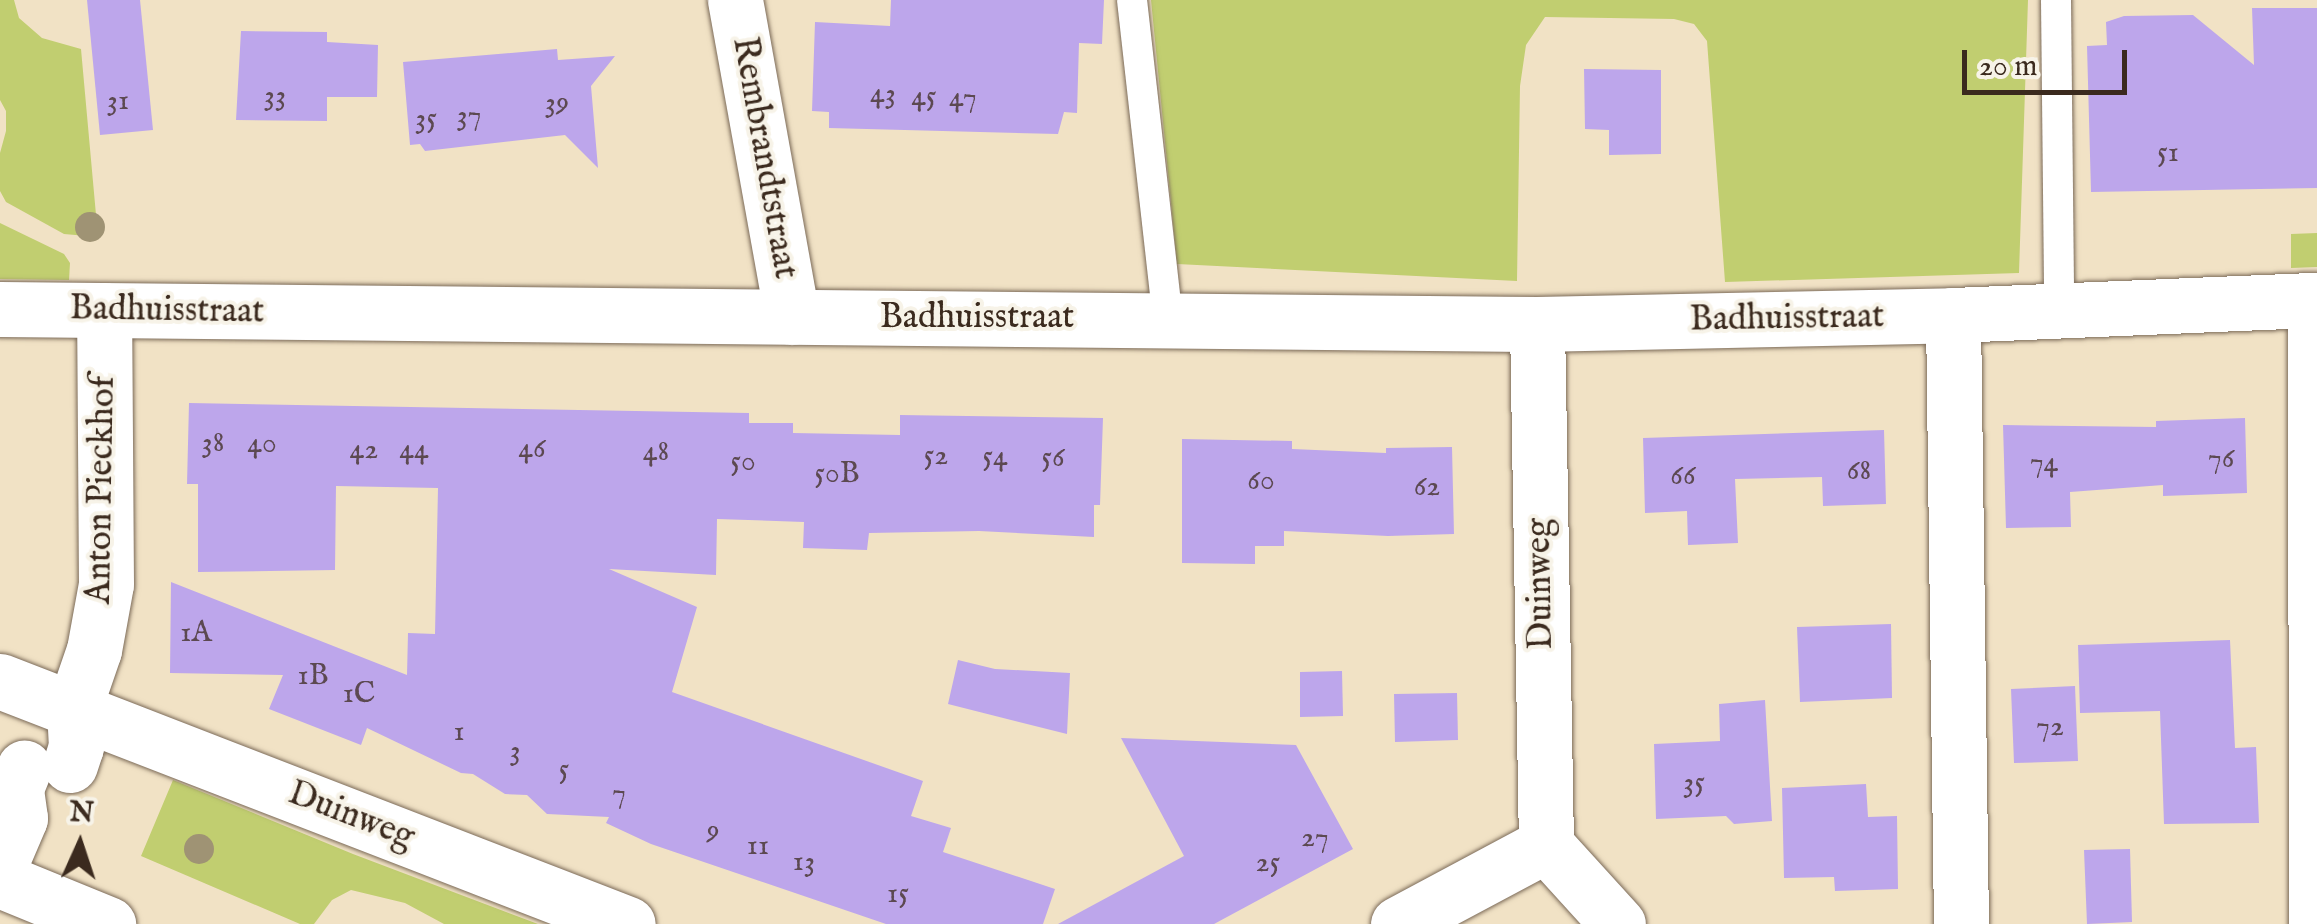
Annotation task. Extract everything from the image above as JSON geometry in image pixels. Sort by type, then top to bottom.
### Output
[{"type":"street","name":"Rembrandtstraat","points":[[735,0],[792,317]]},
{"type":"street","name":"Badhuisstraat","points":[[0,309],[1537,324],[1954,316],[2316,300],[2316,924]]},
{"type":"street","name":"Anton Pieckhof","points":[[35,792],[76,747],[74,708],[94,650],[106,584],[104,310]]},
{"type":"street","points":[[1954,316],[1961,924]]},
{"type":"street","name":"Duinweg","points":[[1537,324],[1546,845]]},
{"type":"street","points":[[0,682],[74,708]]},
{"type":"street","name":"Duinweg","points":[[74,708],[628,924]]},
{"type":"street","points":[[1398,924],[1546,845],[1618,924]]},
{"type":"street","points":[[0,880],[108,924]]},
{"type":"lane","points":[[1132,0],[1168,320]]},
{"type":"lane","points":[[2056,0],[2059,311]]},
{"type":"green space","points":[[0,0],[14,0],[19,18],[42,38],[81,49],[98,237],[64,234],[6,202],[0,191],[6,111],[0,100]]},
{"type":"green space","points":[[1151,0],[2028,0],[2019,273],[1725,282],[1707,41],[1694,24],[1674,19],[1545,17],[1526,45],[1520,86],[1517,281],[1177,264]]},
{"type":"green space","points":[[0,223],[64,254],[70,263],[69,280],[0,279]]},
{"type":"green space","points":[[2317,233],[2317,267],[2291,268],[2291,234]]},
{"type":"green space","points":[[173,780],[538,924],[444,924],[405,903],[351,890],[332,900],[314,924],[300,924],[141,856]]},
{"type":"building","points":[[87,0],[140,0],[153,130],[100,135]]},
{"type":"building","points":[[891,0],[1104,0],[1102,44],[1079,43],[1077,113],[1064,112],[1058,134],[829,128],[829,112],[812,111],[815,22],[890,26]]},
{"type":"building","points":[[2252,8],[2317,8],[2317,188],[2091,192],[2087,46],[2107,45],[2106,22],[2124,16],[2193,15],[2254,65]]},
{"type":"building","points":[[241,31],[327,32],[327,42],[378,45],[377,97],[327,97],[327,121],[236,120]]},
{"type":"building","points":[[557,49],[558,60],[615,56],[591,86],[598,168],[565,135],[425,151],[420,144],[410,145],[403,62]]},
{"type":"building","points":[[1584,69],[1661,70],[1661,154],[1609,155],[1609,130],[1585,129]]},
{"type":"building","points":[[189,403],[749,413],[749,423],[793,423],[793,433],[900,435],[900,415],[1103,418],[1100,505],[1094,505],[1094,537],[979,531],[869,533],[867,550],[803,548],[804,522],[717,519],[716,575],[609,569],[697,607],[672,692],[923,781],[911,816],[951,828],[943,852],[1055,889],[1043,924],[886,924],[651,844],[606,823],[609,817],[547,814],[527,795],[505,794],[473,774],[461,773],[367,728],[361,745],[269,709],[283,675],[170,673],[171,582],[407,675],[408,633],[435,634],[438,488],[336,486],[335,570],[198,572],[198,484],[187,484]]},
{"type":"building","points":[[2245,418],[2247,493],[2163,496],[2163,485],[2070,492],[2071,527],[2006,528],[2003,425],[2156,427],[2156,421]]},
{"type":"building","points":[[1884,430],[1886,504],[1823,506],[1822,477],[1735,479],[1738,543],[1688,545],[1687,511],[1645,513],[1643,438]]},
{"type":"building","points":[[1182,439],[1292,441],[1292,449],[1386,453],[1386,448],[1452,447],[1454,534],[1388,536],[1284,531],[1284,546],[1255,546],[1255,564],[1182,563]]},
{"type":"building","points":[[1891,624],[1892,698],[1800,702],[1797,627]]},
{"type":"building","points":[[2230,640],[2235,748],[2256,747],[2259,823],[2164,824],[2160,711],[2080,713],[2078,645]]},
{"type":"building","points":[[958,660],[995,669],[1070,673],[1067,734],[948,704]]},
{"type":"building","points":[[1342,671],[1343,716],[1300,717],[1300,672]]},
{"type":"building","points":[[2075,686],[2078,761],[2014,763],[2011,689]]},
{"type":"building","points":[[1457,693],[1458,740],[1395,742],[1394,694]]},
{"type":"building","points":[[1765,700],[1772,821],[1734,824],[1726,816],[1656,819],[1654,744],[1720,741],[1719,704]]},
{"type":"building","points":[[1121,738],[1296,745],[1353,849],[1214,924],[1058,924],[1184,856]]},
{"type":"building","points":[[1866,784],[1868,817],[1897,816],[1898,889],[1835,891],[1834,877],[1784,878],[1782,788]]},
{"type":"building","points":[[2130,849],[2132,922],[2087,924],[2084,850]]}]
